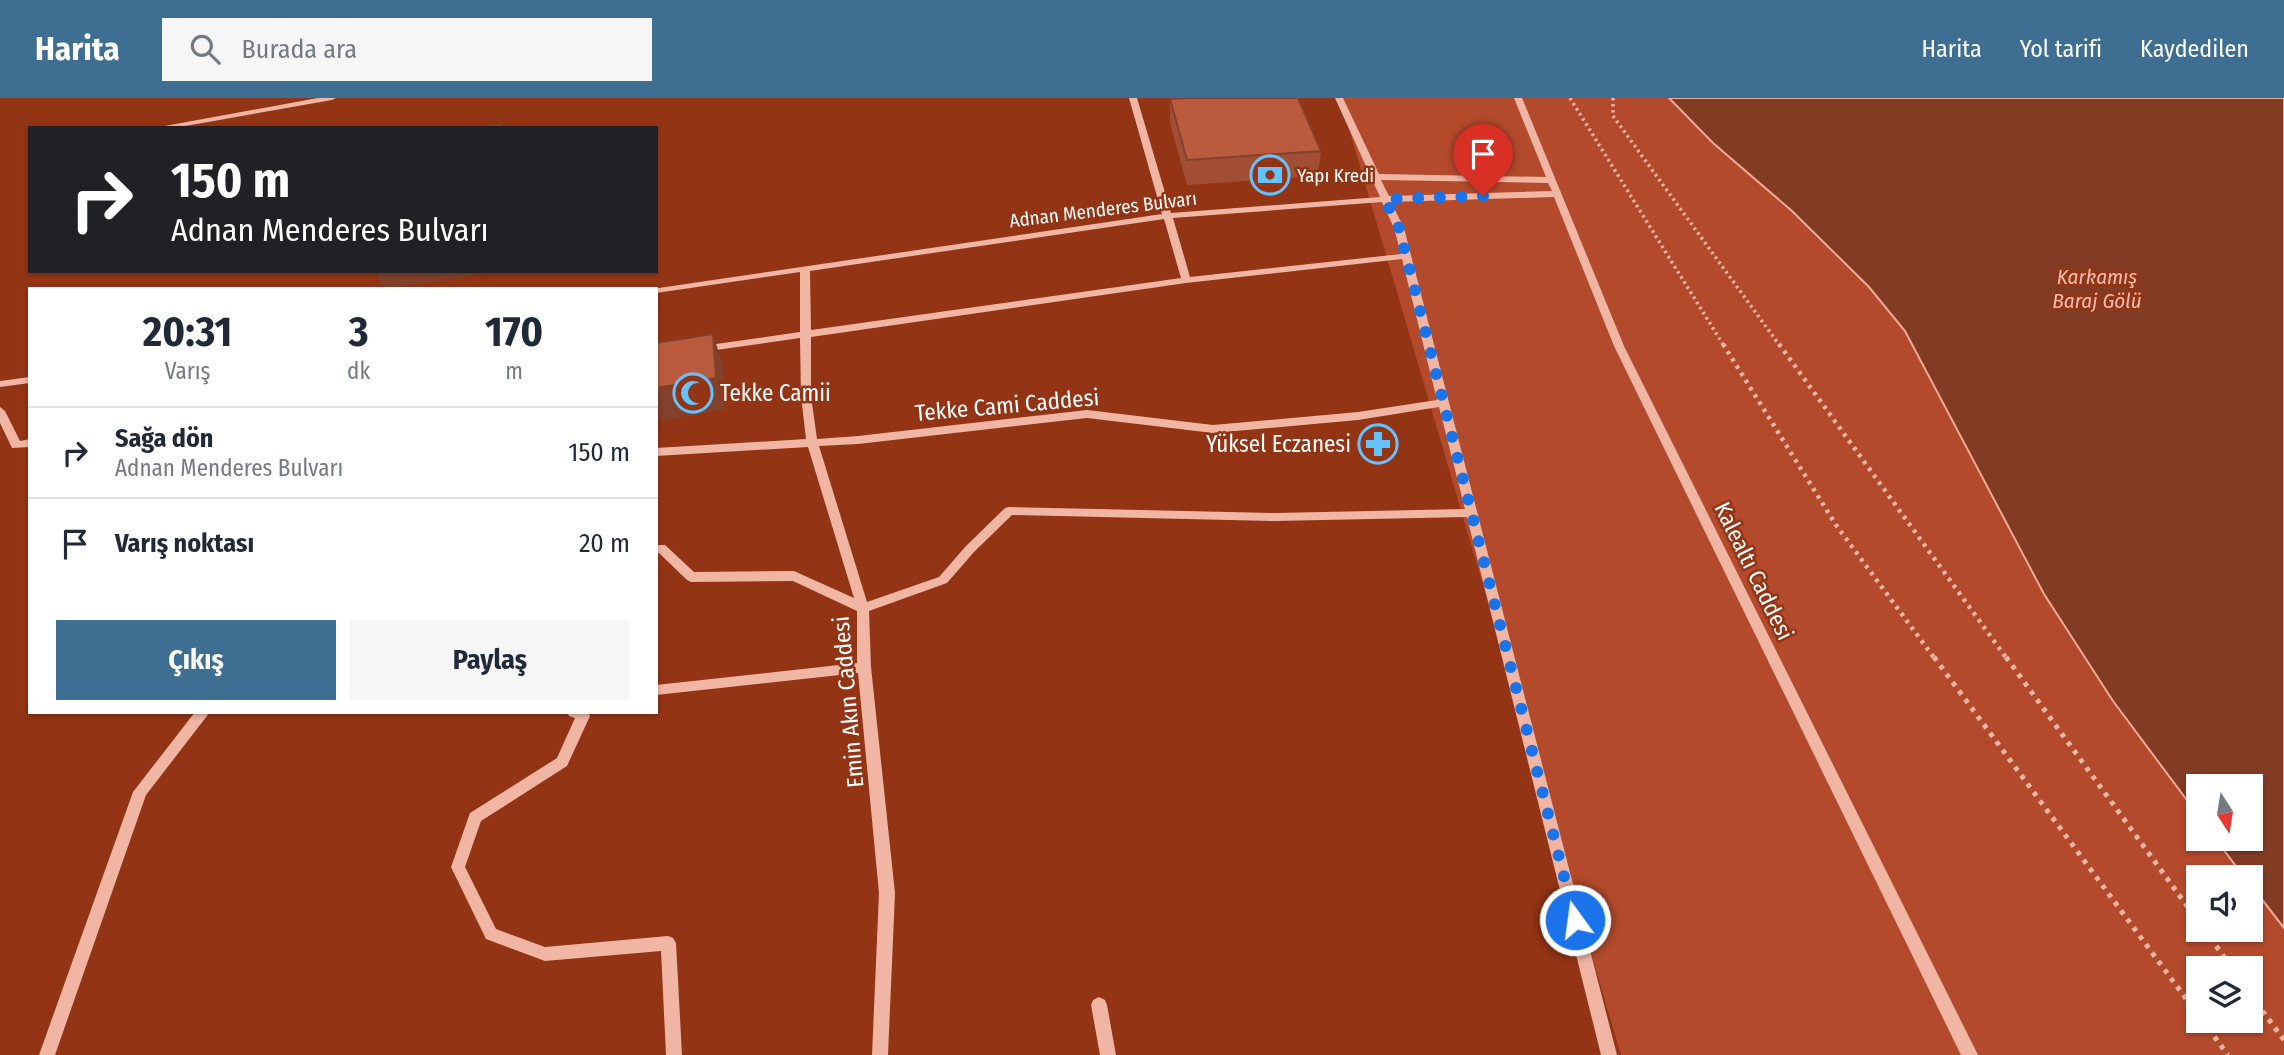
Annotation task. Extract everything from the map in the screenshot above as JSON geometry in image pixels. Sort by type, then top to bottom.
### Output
[{"type":"street","points":[[254,98],[254,111]]},
{"type":"street","points":[[169,126],[332,98]]},
{"type":"street","points":[[1133,98],[1186,280]]},
{"type":"street","points":[[1339,98],[1399,228],[1609,1055]]},
{"type":"street","name":"Kalealtı Caddesi","points":[[1518,98],[1619,346],[1970,1055]]},
{"type":"street","points":[[1376,177],[1551,180]]},
{"type":"street","name":"Adnan Menderes Bulvarı","points":[[658,290],[1168,216],[1385,199],[1557,194]]},
{"type":"street","points":[[697,349],[1186,280],[1406,256]]},
{"type":"street","name":"Emin Akın Caddesi","points":[[806,268],[806,396],[812,443],[863,608],[864,667],[887,893],[880,1055]]},
{"type":"street","points":[[0,384],[28,380]]},
{"type":"street","name":"Tekke Cami Caddesi","points":[[658,452],[812,443],[1087,414],[1213,429],[1358,416],[1443,403]]},
{"type":"street","points":[[0,411],[16,445],[28,443]]},
{"type":"street","points":[[658,549],[661,548],[691,577],[794,576],[863,608],[943,580],[1009,511],[1275,517],[1471,513]]},
{"type":"street","points":[[658,690],[864,667]]},
{"type":"street","points":[[47,1055],[140,792],[201,714]]},
{"type":"street","points":[[578,714],[583,716],[562,762],[475,817],[458,867],[491,934],[545,954],[668,943],[674,1055]]},
{"type":"street","points":[[1099,1005],[1108,1055]]},
{"type":"path","points":[[1570,98],[1836,525],[2186,999]]},
{"type":"path","points":[[1613,98],[1613,116],[2186,905]]},
{"type":"path","points":[[2263,1012],[2284,1040]]},
{"type":"path","points":[[2212,1033],[2228,1055]]},
{"type":"shaded area","points":[[1340,98],[1796,98],[2284,780],[2284,1055],[1621,1055]]},
{"type":"water","name":"Karkamış Baraj Gölü","points":[[1669,98],[2284,98],[2284,928],[2263,901],[2263,865],[2235,865],[2225,851],[2263,851],[2263,774],[2186,774],[2186,799],[2113,701],[2044,594],[1905,331],[1869,287],[1792,211],[1713,143]]},
{"type":"building","points":[[1298,98],[1321,151],[1187,160],[1170,99]]},
{"type":"building","points":[[713,334],[716,378],[658,388],[658,343]]},
{"type":"place","name":"Yapı Kredi","points":[[1270,175]]},
{"type":"place","name":"Tekke Camii","points":[[693,393]]},
{"type":"place","name":"Yüksel Eczanesi","points":[[1378,444]]},
{"type":"route","points":[[1483,196],[1385,199],[1399,228],[1575,920]]}]
